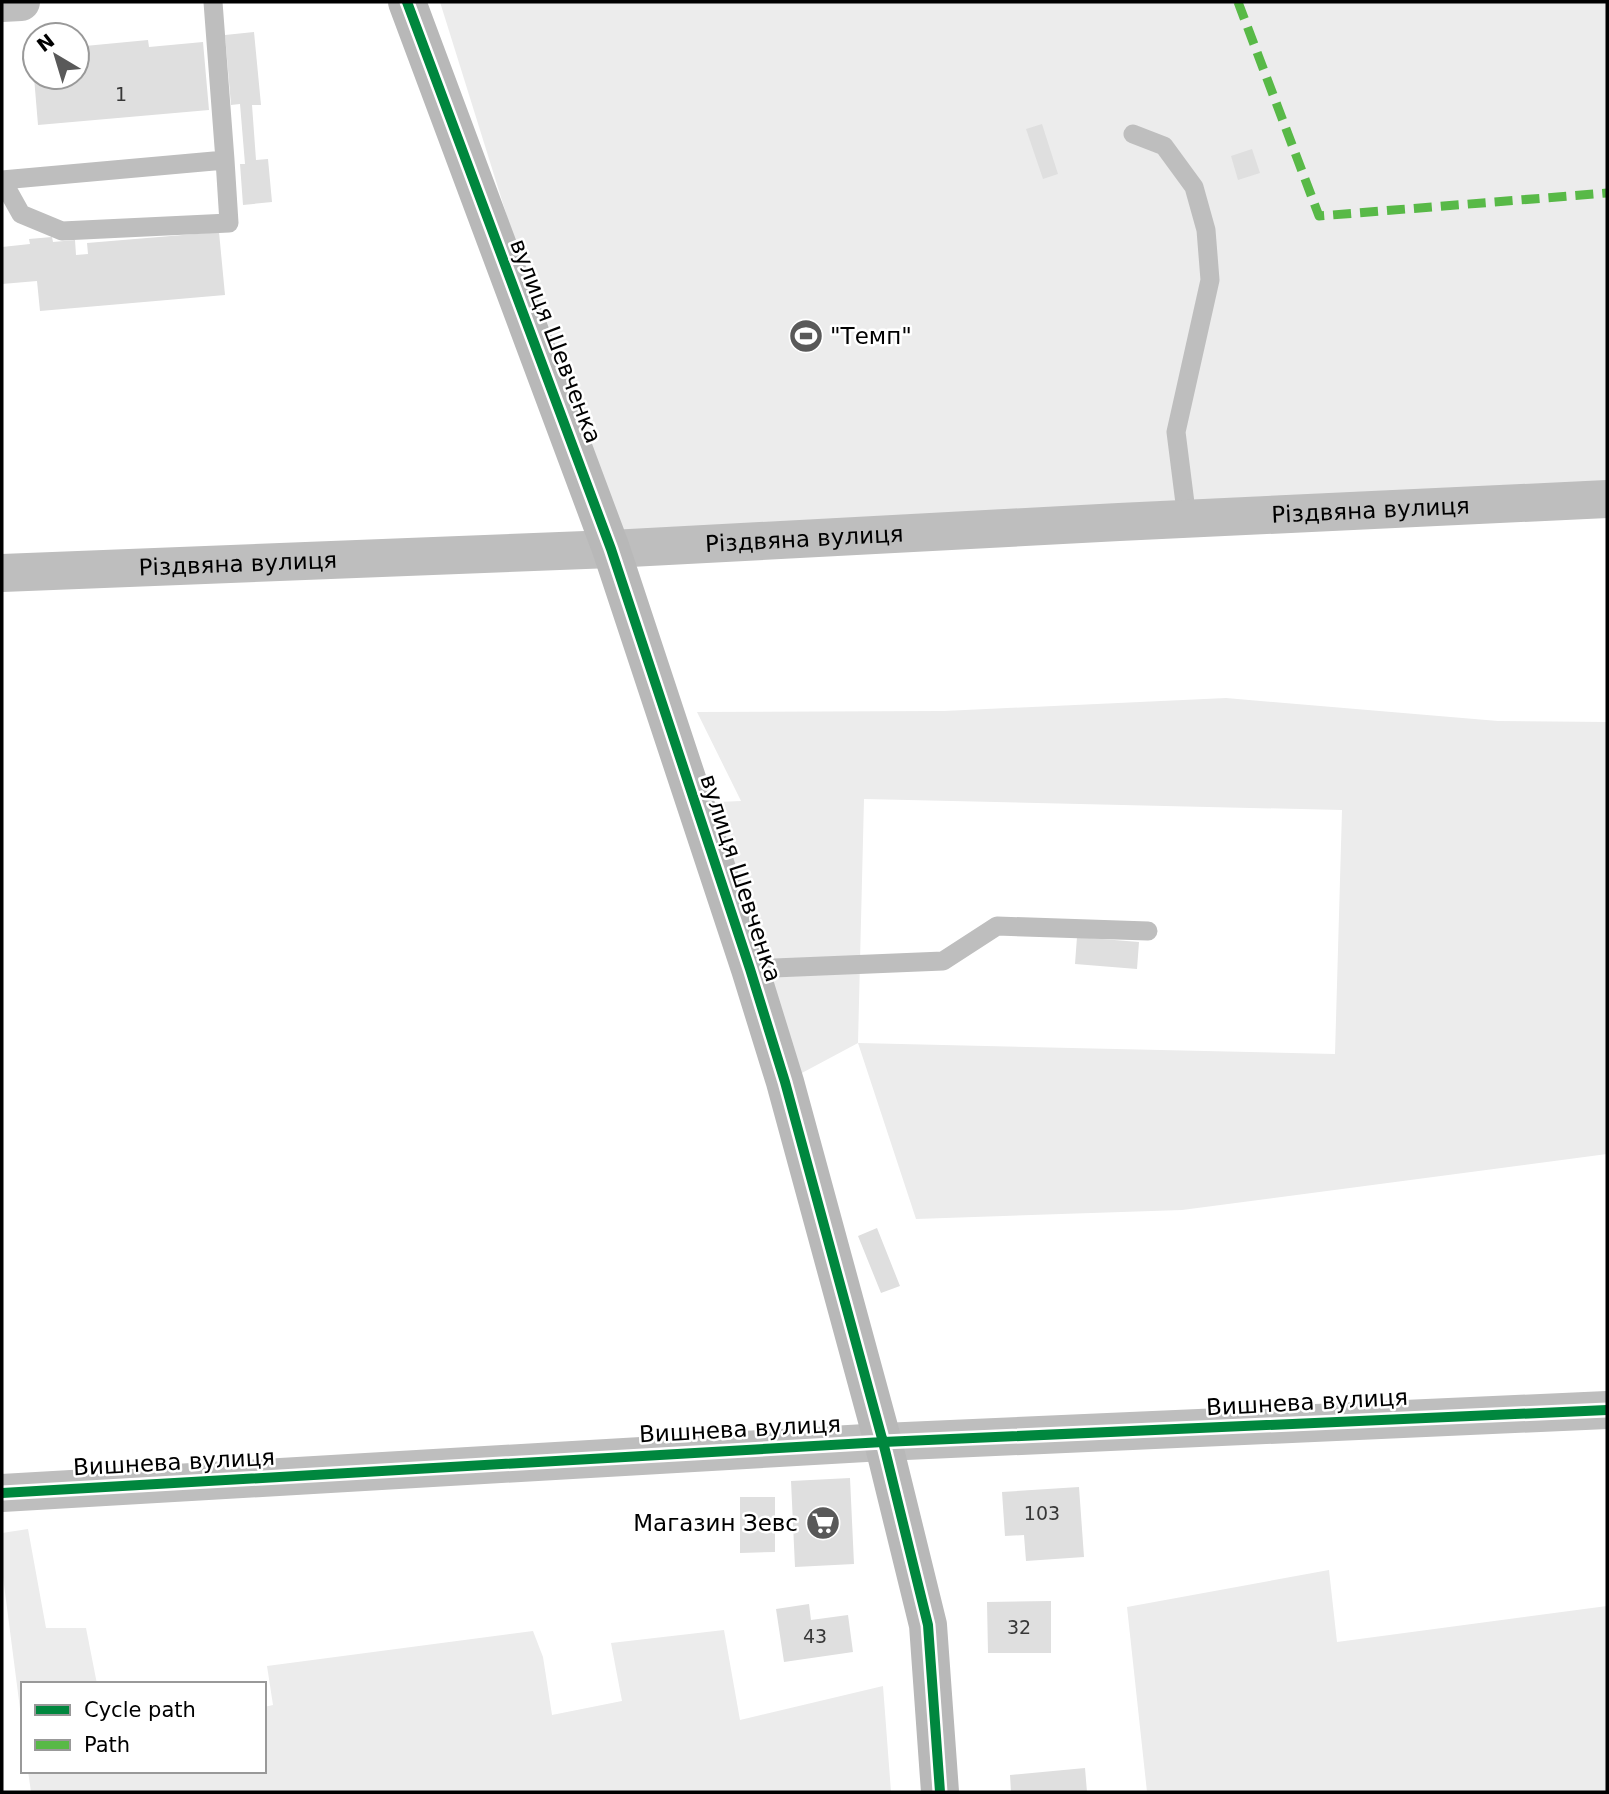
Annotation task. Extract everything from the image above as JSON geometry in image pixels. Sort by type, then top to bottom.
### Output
[{"type":"street","points":[[2,3],[21,2]]},
{"type":"street","name":"вулиця Шевченка","points":[[407,2],[611,549],[785,1082],[883,1442],[928,1625],[940,1792]]},
{"type":"street","name":"Різдвяна вулиця","points":[[2,573],[611,549],[1607,499]]},
{"type":"street","name":"Вишнева вулиця","points":[[2,1493],[883,1442],[1607,1410]]},
{"type":"lane","points":[[213,2],[225,160],[229,222],[62,231],[21,214],[2,180],[225,160]]},
{"type":"lane","points":[[1133,134],[1164,146],[1194,187],[1206,230],[1210,280],[1176,432],[1187,519]]},
{"type":"lane","points":[[750,969],[943,961],[997,926],[1148,931]]},
{"type":"shaded area","points":[[440,2],[1607,2],[1607,499],[611,549]]},
{"type":"shaded area","points":[[1226,698],[1498,721],[1607,722],[1607,1154],[1182,1210],[916,1219],[858,1043],[785,1082],[695,803],[741,801],[697,712],[944,711]],"holes":[[[864,799],[1342,810],[1335,1054],[858,1043]]]},
{"type":"shaded area","points":[[28,1529],[46,1628],[86,1628],[97,1682],[21,1682],[21,1716],[2,1569],[2,1533]]},
{"type":"shaded area","points":[[1329,1570],[1337,1642],[1607,1606],[1607,1792],[1147,1792],[1127,1607]]},
{"type":"shaded area","points":[[724,1630],[740,1720],[883,1686],[891,1792],[31,1792],[28,1773],[266,1773],[266,1707],[273,1705],[267,1666],[533,1631],[543,1657],[552,1715],[622,1701],[611,1643]]},
{"type":"building","points":[[254,32],[261,105],[252,105],[256,160],[268,159],[272,202],[243,205],[240,164],[245,164],[240,104],[231,105],[225,35]]},
{"type":"building","points":[[148,40],[149,47],[203,42],[209,110],[38,125],[35,91],[91,91],[91,45]]},
{"type":"building","points":[[1042,124],[1058,174],[1043,179],[1026,129]]},
{"type":"building","points":[[1252,149],[1260,173],[1238,180],[1231,156]]},
{"type":"building","points":[[219,232],[225,295],[40,311],[37,281],[2,284],[2,247],[30,244],[29,239],[52,237],[53,242],[75,240],[76,255],[88,254],[87,243]]},
{"type":"building","points":[[1077,937],[1139,942],[1137,969],[1075,964]]},
{"type":"building","points":[[877,1228],[900,1286],[881,1293],[858,1236]]},
{"type":"building","name":"Магазин Зевс","points":[[850,1478],[854,1564],[795,1567],[791,1481]]},
{"type":"building","points":[[1079,1487],[1084,1557],[1026,1561],[1024,1535],[1005,1536],[1002,1492]]},
{"type":"building","points":[[740,1497],[775,1497],[775,1552],[740,1553]]},
{"type":"building","points":[[1051,1601],[1051,1653],[988,1653],[987,1602]]},
{"type":"building","points":[[809,1604],[811,1620],[848,1615],[853,1652],[784,1662],[776,1609]]},
{"type":"building","points":[[1085,1768],[1087,1792],[1011,1792],[1010,1775]]},
{"type":"marked path","points":[[1238,2],[1319,216],[1607,193]]},
{"type":"cycle path","points":[[407,2],[611,549],[785,1082],[883,1442],[928,1625],[940,1792]]},
{"type":"cycle path","points":[[2,1493],[883,1442],[1607,1410]]},
{"type":"place","name":"\"Темп\"","points":[[806,336]]},
{"type":"place","name":"Магазин Зевс","points":[[823,1523]]}]
